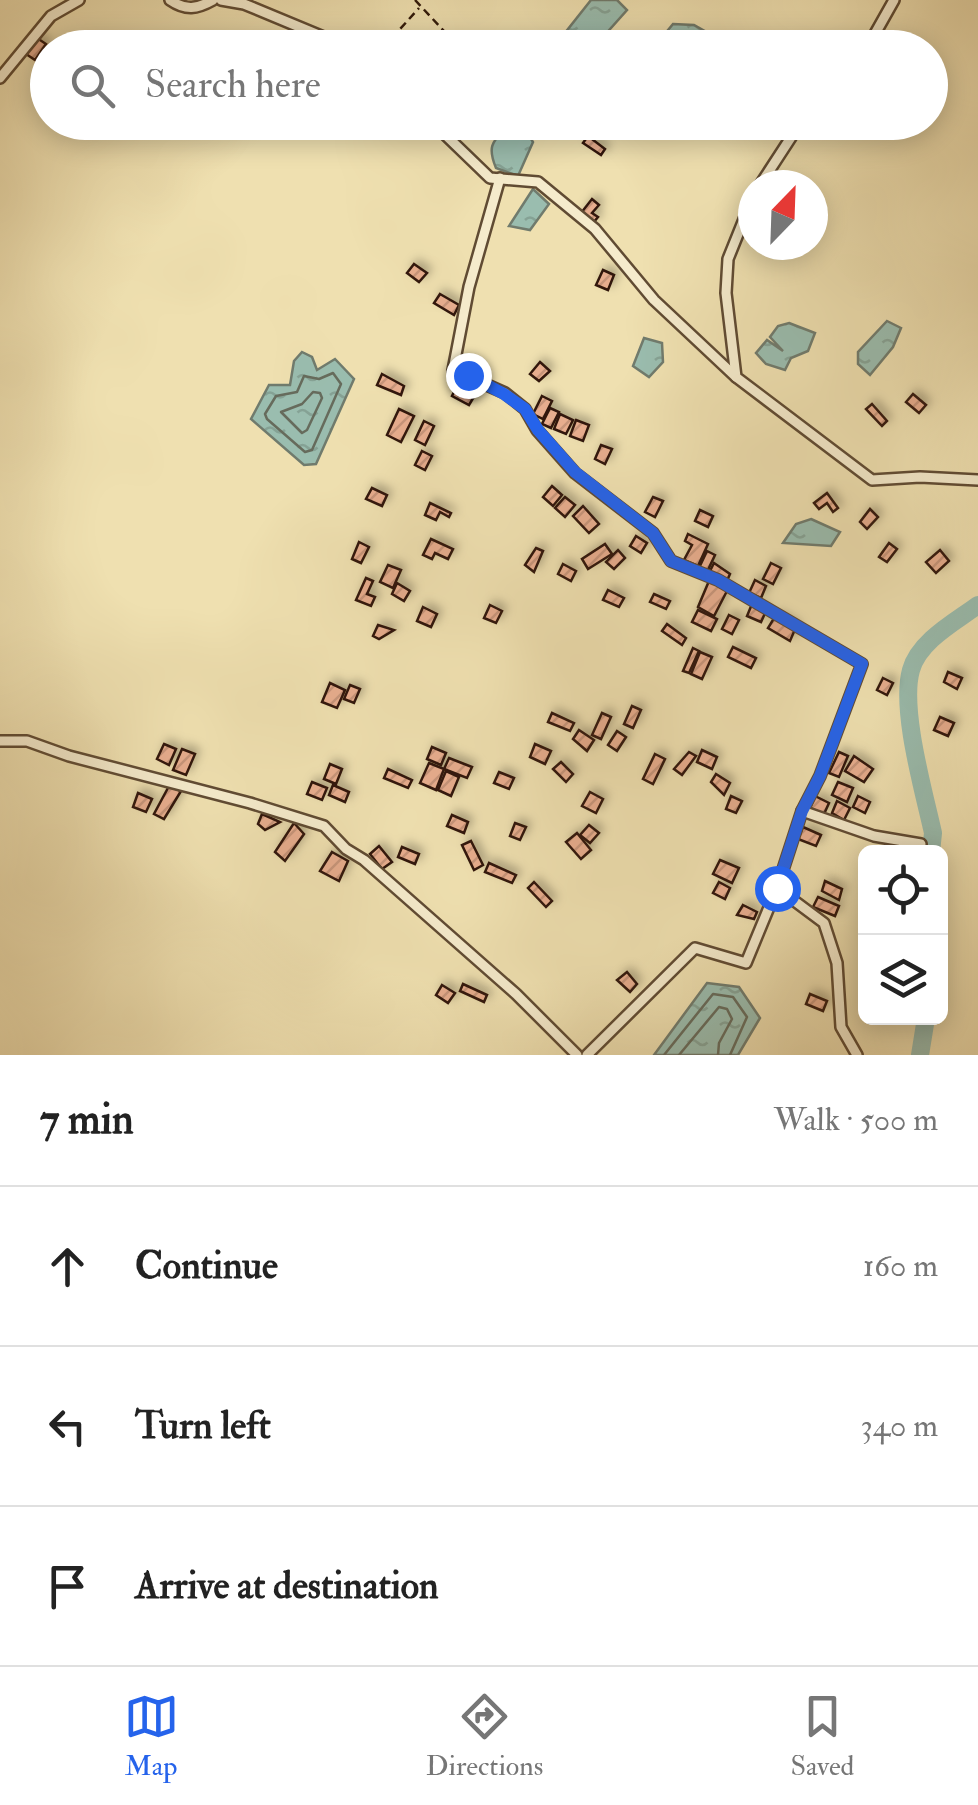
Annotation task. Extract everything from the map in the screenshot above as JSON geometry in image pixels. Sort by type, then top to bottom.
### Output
[{"type":"street","points":[[39,30],[51,16],[79,0]]},
{"type":"street","points":[[170,0],[188,9],[213,0]]},
{"type":"street","points":[[221,0],[244,4],[307,30]]},
{"type":"street","points":[[877,30],[894,0]]},
{"type":"street","points":[[0,78],[30,42]]},
{"type":"street","points":[[451,140],[490,178],[538,182],[594,229],[654,300],[736,377],[872,480],[978,480]]},
{"type":"street","points":[[770,170],[789,140]]},
{"type":"street","points":[[500,178],[470,287],[453,370],[504,394],[525,409],[575,472],[653,533],[671,561],[718,580],[862,664],[746,963],[694,948],[587,1055]]},
{"type":"street","points":[[736,377],[726,293],[728,259],[738,234]]},
{"type":"street","points":[[0,742],[27,741],[324,826],[516,994],[577,1055]]},
{"type":"street","points":[[802,811],[874,836],[922,844]]},
{"type":"street","points":[[777,888],[824,922],[837,963],[841,1027],[856,1055]]},
{"type":"path","points":[[415,0],[442,30]]},
{"type":"path","points":[[399,30],[420,7]]},
{"type":"water","points":[[591,0],[617,0],[627,10],[609,30],[567,30]]},
{"type":"water","points":[[673,24],[694,25],[703,30],[668,30]]},
{"type":"water","points":[[496,140],[533,142],[518,176],[496,168],[492,148]]},
{"type":"water","points":[[533,189],[549,204],[530,230],[509,226]]},
{"type":"water","points":[[887,321],[901,328],[893,347],[870,375],[858,364],[858,352]]},
{"type":"water","points":[[789,323],[815,333],[808,351],[791,358],[785,370],[766,364],[756,353],[767,340],[783,351],[770,337],[778,326]]},
{"type":"water","points":[[644,338],[662,343],[663,362],[649,377],[633,366]]},
{"type":"water","points":[[302,352],[312,357],[317,370],[335,359],[354,379],[316,464],[304,465],[251,419],[269,385],[290,385],[294,361]]},
{"type":"water","points":[[811,519],[840,532],[831,546],[783,543],[796,524]]},
{"type":"water","points":[[707,983],[739,987],[760,1018],[738,1055],[654,1055]]},
{"type":"building","points":[[593,140],[605,149],[601,155],[583,143]]},
{"type":"building","points":[[592,199],[599,205],[592,213],[598,217],[593,223],[581,213]]},
{"type":"building","points":[[414,264],[427,273],[419,282],[407,273]]},
{"type":"building","points":[[603,270],[614,275],[608,290],[596,285]]},
{"type":"building","points":[[440,294],[459,305],[454,315],[434,303]]},
{"type":"building","points":[[540,362],[550,371],[539,381],[530,374]]},
{"type":"building","points":[[382,374],[404,386],[401,395],[377,385]]},
{"type":"building","points":[[457,386],[475,395],[469,405],[452,396]]},
{"type":"building","points":[[913,394],[926,405],[919,413],[906,402]]},
{"type":"building","points":[[542,396],[552,401],[543,419],[533,414]]},
{"type":"building","points":[[872,404],[887,421],[882,426],[866,409]]},
{"type":"building","points":[[550,408],[559,412],[551,428],[542,424]]},
{"type":"building","points":[[399,409],[414,416],[401,442],[387,435]]},
{"type":"building","points":[[560,414],[573,420],[566,434],[554,429]]},
{"type":"building","points":[[576,420],[589,425],[583,441],[570,436]]},
{"type":"building","points":[[424,421],[434,426],[425,445],[415,440]]},
{"type":"building","points":[[601,445],[612,449],[605,464],[595,459]]},
{"type":"building","points":[[422,451],[432,456],[425,470],[415,465]]},
{"type":"building","points":[[552,486],[562,495],[553,506],[543,497]]},
{"type":"building","points":[[372,488],[387,495],[382,506],[366,499]]},
{"type":"building","points":[[827,493],[838,508],[833,512],[827,503],[819,509],[814,503]]},
{"type":"building","points":[[565,497],[575,505],[565,517],[555,508]]},
{"type":"building","points":[[653,497],[663,501],[655,517],[645,512]]},
{"type":"building","points":[[430,503],[451,513],[449,517],[440,512],[436,520],[425,515]]},
{"type":"building","points":[[583,506],[599,524],[589,533],[573,516]]},
{"type":"building","points":[[870,509],[878,517],[867,529],[860,522]]},
{"type":"building","points":[[700,510],[713,516],[708,527],[695,521]]},
{"type":"building","points":[[688,534],[708,544],[698,566],[684,560],[692,545],[685,541]]},
{"type":"building","points":[[636,536],[647,543],[641,553],[630,546]]},
{"type":"building","points":[[431,539],[453,549],[448,559],[435,553],[432,559],[423,555]]},
{"type":"building","points":[[359,542],[369,547],[361,563],[352,559]]},
{"type":"building","points":[[889,543],[897,549],[887,562],[879,557]]},
{"type":"building","points":[[605,544],[612,554],[588,569],[582,559]]},
{"type":"building","points":[[536,548],[543,551],[534,572],[525,565]]},
{"type":"building","points":[[618,550],[625,558],[614,569],[606,562]]},
{"type":"building","points":[[940,550],[949,561],[936,573],[926,562]]},
{"type":"building","points":[[707,551],[715,555],[707,572],[699,568]]},
{"type":"building","points":[[714,563],[730,574],[727,581],[710,571]]},
{"type":"building","points":[[771,563],[781,568],[773,584],[763,579]]},
{"type":"building","points":[[563,564],[576,571],[571,581],[558,574]]},
{"type":"building","points":[[388,565],[401,570],[393,588],[380,582]]},
{"type":"building","points":[[366,578],[373,581],[367,594],[375,597],[371,606],[356,600]]},
{"type":"building","points":[[755,580],[766,586],[761,598],[749,593]]},
{"type":"building","points":[[709,581],[728,589],[714,616],[698,607]]},
{"type":"building","points":[[397,583],[410,591],[404,601],[392,594]]},
{"type":"building","points":[[608,590],[624,598],[619,607],[603,600]]},
{"type":"building","points":[[654,594],[670,601],[666,609],[650,602]]},
{"type":"building","points":[[752,604],[766,611],[761,622],[747,616]]},
{"type":"building","points":[[490,605],[502,611],[496,623],[484,618]]},
{"type":"building","points":[[423,607],[437,614],[431,627],[417,621]]},
{"type":"building","points":[[698,610],[717,619],[711,631],[692,622]]},
{"type":"building","points":[[729,615],[739,620],[732,634],[722,629]]},
{"type":"building","points":[[776,615],[796,627],[790,641],[768,628]]},
{"type":"building","points":[[667,624],[686,638],[682,645],[662,631]]},
{"type":"building","points":[[378,625],[394,630],[379,639],[373,636]]},
{"type":"building","points":[[733,647],[756,658],[751,668],[728,657]]},
{"type":"building","points":[[693,648],[699,651],[689,673],[683,671]]},
{"type":"building","points":[[700,652],[712,657],[702,679],[691,674]]},
{"type":"building","points":[[948,672],[962,678],[957,689],[944,682]]},
{"type":"building","points":[[883,678],[893,683],[887,695],[877,690]]},
{"type":"building","points":[[330,683],[345,690],[337,708],[322,702]]},
{"type":"building","points":[[350,685],[360,689],[354,703],[344,699]]},
{"type":"building","points":[[632,706],[641,710],[633,728],[624,724]]},
{"type":"building","points":[[552,713],[574,723],[570,731],[548,722]]},
{"type":"building","points":[[602,713],[611,717],[601,739],[592,735]]},
{"type":"building","points":[[940,717],[954,723],[948,736],[934,730]]},
{"type":"building","points":[[579,730],[594,740],[587,751],[573,739]]},
{"type":"building","points":[[617,731],[626,737],[617,751],[608,745]]},
{"type":"building","points":[[164,744],[176,749],[169,765],[157,759]]},
{"type":"building","points":[[535,744],[551,751],[545,764],[530,757]]},
{"type":"building","points":[[432,747],[446,753],[441,765],[427,759]]},
{"type":"building","points":[[182,749],[195,754],[186,775],[173,770]]},
{"type":"building","points":[[702,750],[717,757],[712,769],[697,762]]},
{"type":"building","points":[[689,752],[696,756],[682,775],[674,769]]},
{"type":"building","points":[[839,752],[848,756],[839,777],[829,773]]},
{"type":"building","points":[[655,754],[665,759],[653,784],[643,779]]},
{"type":"building","points":[[854,756],[873,769],[864,782],[845,771]]},
{"type":"building","points":[[449,758],[472,767],[467,778],[444,769]]},
{"type":"building","points":[[561,762],[573,774],[566,782],[553,769]]},
{"type":"building","points":[[429,763],[444,769],[436,790],[420,783]]},
{"type":"building","points":[[330,764],[342,769],[336,784],[324,779]]},
{"type":"building","points":[[388,769],[412,780],[408,788],[384,778]]},
{"type":"building","points":[[446,771],[459,777],[451,796],[438,790]]},
{"type":"building","points":[[499,772],[514,778],[509,789],[494,783]]},
{"type":"building","points":[[716,774],[730,783],[724,795],[711,782]]},
{"type":"building","points":[[312,782],[327,788],[322,800],[307,794]]},
{"type":"building","points":[[838,782],[853,788],[847,802],[832,795]]},
{"type":"building","points":[[333,785],[349,792],[345,802],[329,795]]},
{"type":"building","points":[[169,786],[181,791],[164,819],[154,814]]},
{"type":"building","points":[[590,792],[603,799],[596,813],[582,806]]},
{"type":"building","points":[[138,793],[152,799],[146,812],[133,807]]},
{"type":"building","points":[[731,796],[742,801],[736,813],[726,809]]},
{"type":"building","points":[[815,796],[829,803],[824,814],[810,808]]},
{"type":"building","points":[[858,796],[870,802],[865,813],[853,807]]},
{"type":"building","points":[[837,801],[850,808],[844,820],[832,813]]},
{"type":"building","points":[[262,814],[280,822],[265,830],[258,824]]},
{"type":"building","points":[[452,815],[468,822],[464,833],[447,826]]},
{"type":"building","points":[[294,823],[304,834],[285,861],[275,852]]},
{"type":"building","points":[[515,823],[526,827],[520,840],[510,836]]},
{"type":"building","points":[[589,825],[599,833],[590,843],[580,835]]},
{"type":"building","points":[[803,827],[821,835],[816,846],[798,839]]},
{"type":"building","points":[[577,833],[591,850],[581,859],[566,842]]},
{"type":"building","points":[[471,841],[483,865],[474,870],[462,845]]},
{"type":"building","points":[[379,846],[392,862],[382,869],[370,854]]},
{"type":"building","points":[[402,847],[419,854],[415,864],[398,857]]},
{"type":"building","points":[[332,852],[348,861],[339,881],[320,871]]},
{"type":"building","points":[[720,860],[739,868],[732,883],[713,874]]},
{"type":"building","points":[[489,863],[516,875],[512,883],[485,872]]},
{"type":"building","points":[[825,881],[842,889],[839,900],[822,891]]},
{"type":"building","points":[[534,882],[552,901],[546,907],[528,888]]},
{"type":"building","points":[[719,882],[730,888],[725,899],[713,893]]},
{"type":"building","points":[[818,897],[839,906],[835,916],[813,907]]},
{"type":"building","points":[[743,905],[757,912],[754,919],[737,915]]},
{"type":"building","points":[[627,972],[637,984],[630,992],[617,980]]},
{"type":"building","points":[[463,984],[487,995],[484,1002],[460,991]]},
{"type":"building","points":[[442,985],[455,993],[448,1003],[436,995]]},
{"type":"building","points":[[810,994],[827,1001],[823,1011],[806,1004]]},
{"type":"waterway","points":[[932,845],[933,833],[911,728],[911,670],[930,641],[978,605]]},
{"type":"waterway","points":[[920,1055],[925,1025]]},
{"type":"route","points":[[468,375],[525,409],[575,472],[653,533],[671,561],[718,580],[862,664],[820,776],[802,811],[777,888]]}]
